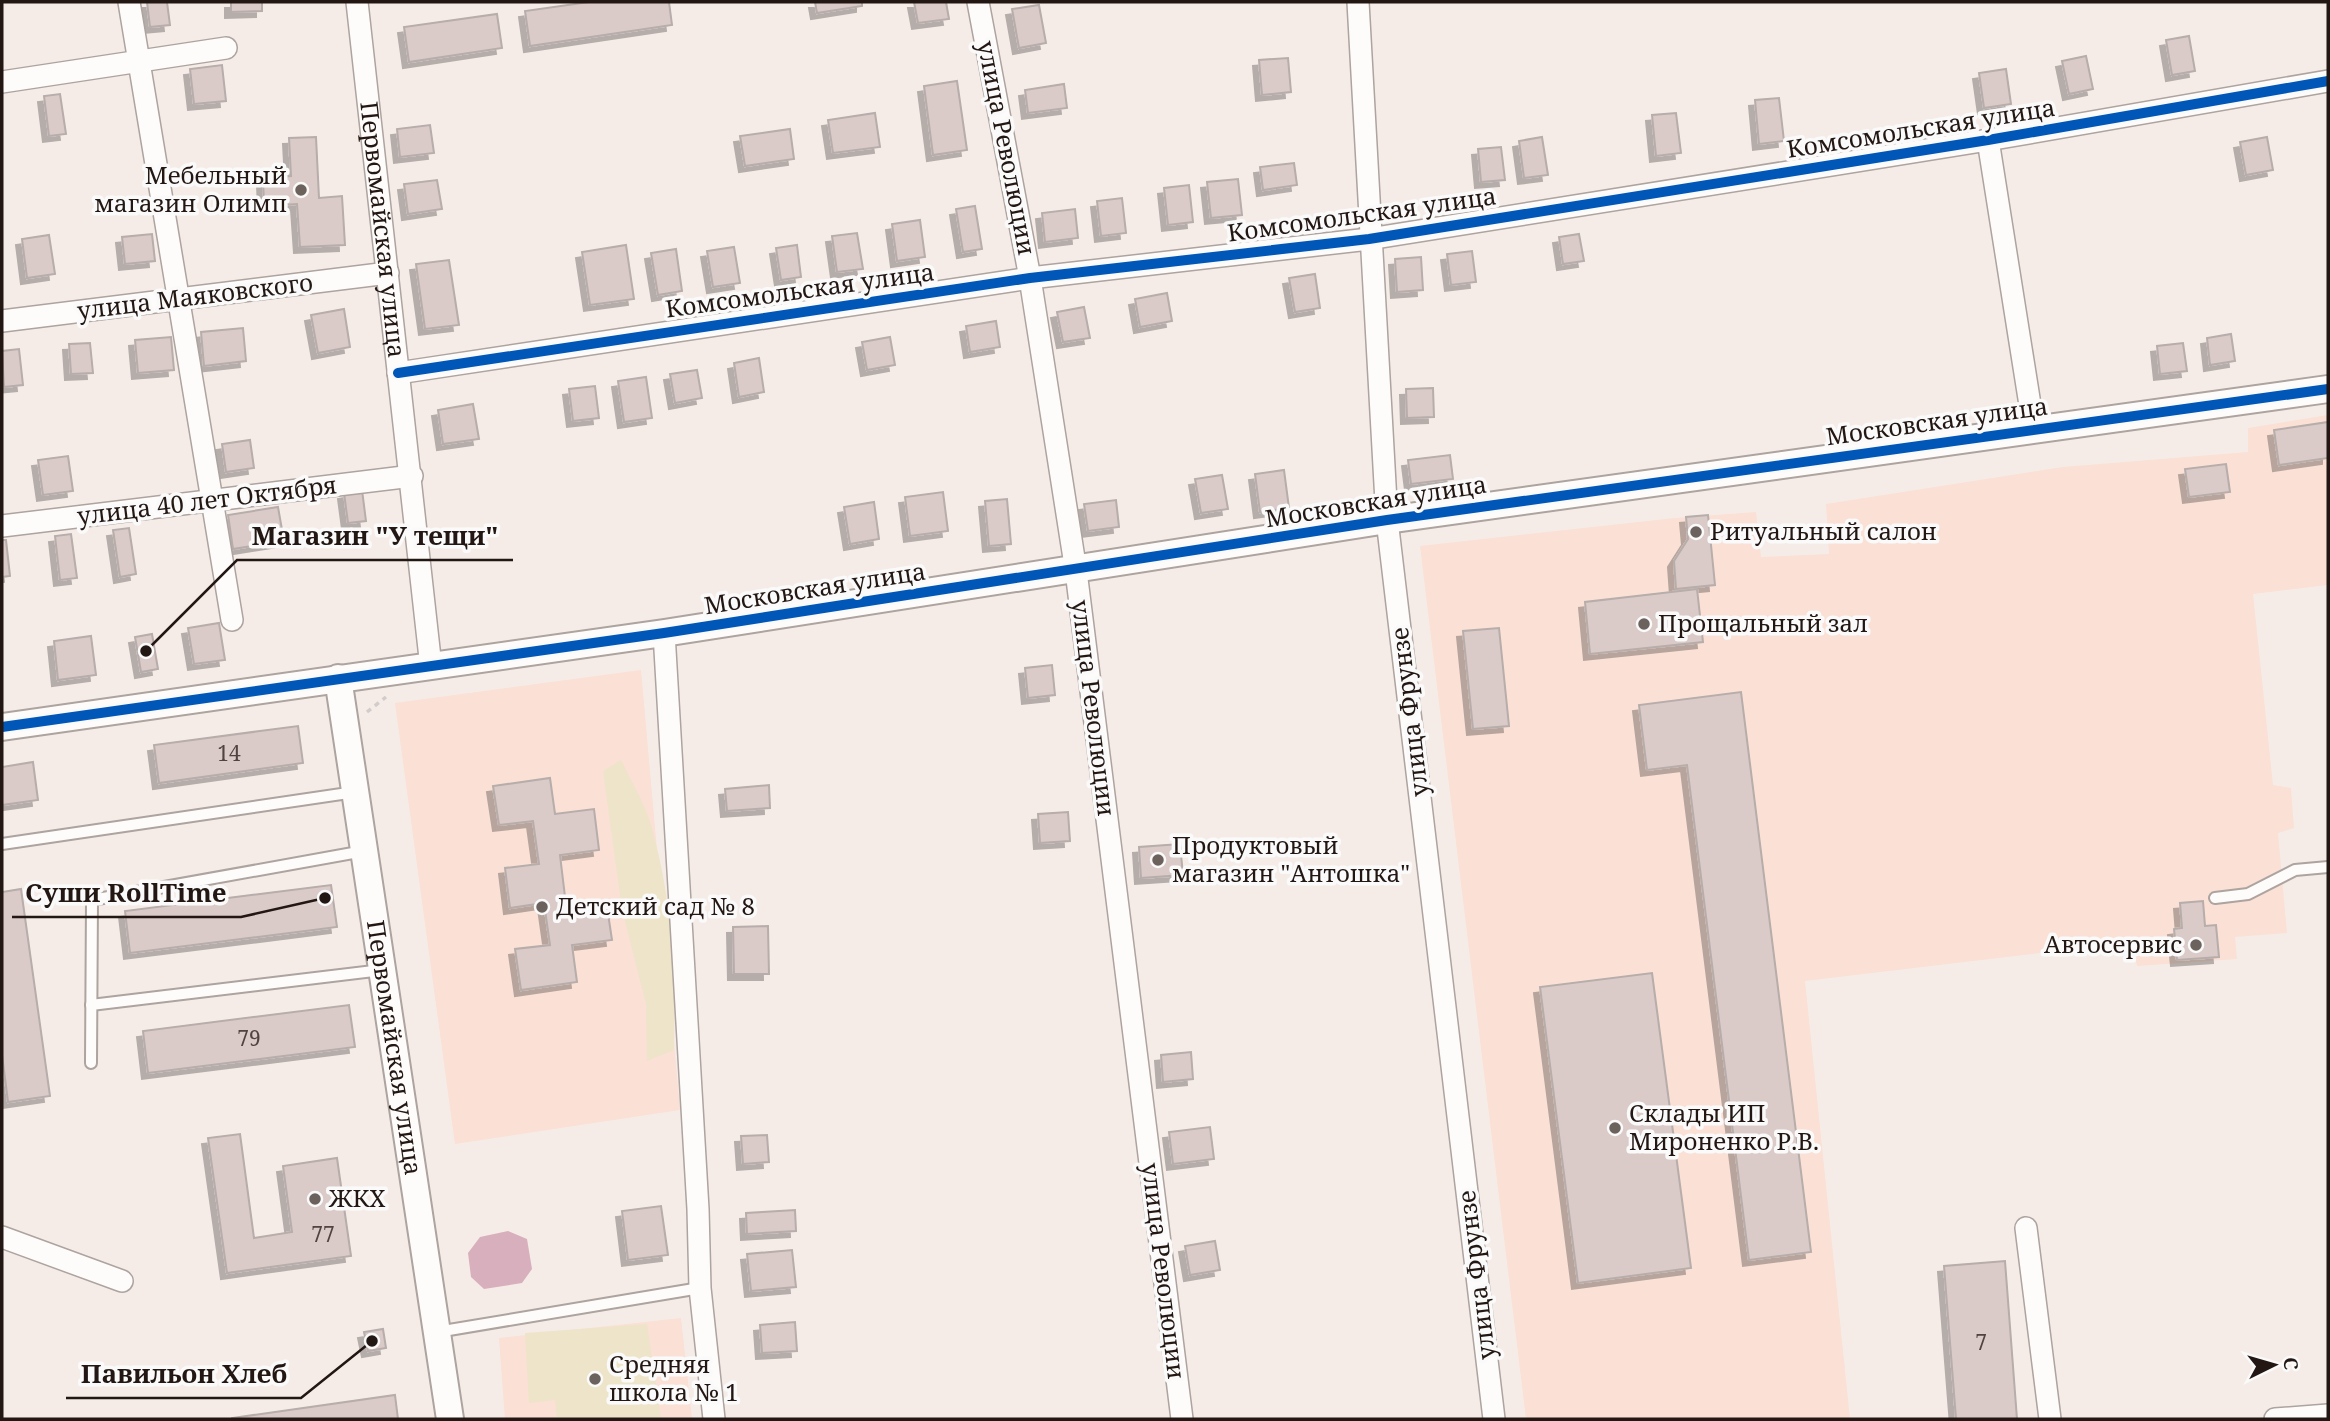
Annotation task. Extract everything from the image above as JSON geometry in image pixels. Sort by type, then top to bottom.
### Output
[{"type":"street","points":[[129,2],[232,620]]},
{"type":"street","name":"Первомайская улица","points":[[358,2],[431,667]]},
{"type":"street","name":"улица Революции","points":[[978,2],[1030,278],[1076,571],[1182,1419]]},
{"type":"street","name":"улица Фрунзе","points":[[1358,2],[1369,239],[1387,520],[1494,1419]]},
{"type":"street","points":[[2,82],[226,48]]},
{"type":"street","name":"Комсомольская улица","points":[[398,373],[1030,278],[1369,239],[1988,140],[2328,80]]},
{"type":"street","points":[[1988,140],[2034,430]]},
{"type":"street","name":"улица Маяковского","points":[[2,321],[388,273]]},
{"type":"street","name":"Московская улица","points":[[2,727],[664,633],[1076,571],[1387,520],[2328,389]]},
{"type":"street","name":"улица 40 лет Октября","points":[[2,526],[412,476]]},
{"type":"street","points":[[664,633],[697,1182],[700,1288],[714,1419]]},
{"type":"street","name":"Первомайская улица","points":[[338,678],[450,1419]]},
{"type":"street","points":[[2026,1228],[2050,1419]]},
{"type":"street","points":[[2,1237],[122,1281]]},
{"type":"street","points":[[2275,1419],[2328,1415]]},
{"type":"lane","points":[[2,844],[355,792]]},
{"type":"lane","points":[[91,1063],[92,900],[364,852]]},
{"type":"lane","points":[[2215,898],[2248,894],[2295,870],[2328,866]]},
{"type":"lane","points":[[91,1005],[382,970]]},
{"type":"lane","points":[[437,1332],[700,1288]]},
{"type":"shaded area","points":[[2328,415],[2328,585],[2253,594],[2273,785],[2291,788],[2294,828],[2278,833],[2287,933],[2235,937],[2237,959],[2137,966],[2132,942],[1805,981],[1850,1419],[1526,1419],[1420,546],[1675,518],[1756,512],[1761,557],[1829,554],[1826,504],[2063,467],[2248,452],[2248,428]]},
{"type":"shaded area","name":"Детский сад № 8","points":[[641,670],[680,1110],[455,1144],[395,703]]},
{"type":"shaded area","points":[[621,760],[649,819],[663,875],[671,933],[674,1050],[647,1061],[646,1004],[622,909],[603,771]]},
{"type":"shaded area","points":[[508,1231],[527,1239],[532,1269],[522,1283],[484,1289],[471,1277],[468,1253],[480,1237]]},
{"type":"shaded area","name":"Средняя школа № 1","points":[[681,1318],[692,1419],[505,1419],[499,1338]]},
{"type":"shaded area","name":"Средняя школа № 1","points":[[647,1324],[661,1419],[557,1419],[555,1400],[529,1403],[525,1333]]},
{"type":"building","points":[[147,2],[167,2],[170,25],[150,27]]},
{"type":"building","points":[[231,2],[262,2],[262,11],[231,12]]},
{"type":"building","points":[[589,2],[669,2],[672,25],[530,46],[525,11]]},
{"type":"building","points":[[815,2],[862,2],[862,6],[817,13]]},
{"type":"building","points":[[914,2],[946,2],[949,19],[918,23]]},
{"type":"building","points":[[1039,5],[1046,43],[1019,48],[1012,9]]},
{"type":"building","points":[[497,14],[502,48],[409,62],[404,27]]},
{"type":"building","points":[[2189,36],[2195,71],[2172,75],[2166,40]]},
{"type":"building","points":[[2086,56],[2093,89],[2069,94],[2062,61]]},
{"type":"building","points":[[1288,58],[1291,92],[1262,95],[1259,60]]},
{"type":"building","points":[[222,65],[226,101],[194,104],[190,69]]},
{"type":"building","points":[[2006,69],[2011,104],[1984,108],[1979,73]]},
{"type":"building","points":[[957,81],[967,150],[933,155],[924,86]]},
{"type":"building","points":[[1064,84],[1067,108],[1028,113],[1025,90]]},
{"type":"building","points":[[60,94],[66,134],[49,136],[44,96]]},
{"type":"building","points":[[1779,98],[1784,141],[1759,144],[1755,100]]},
{"type":"building","points":[[875,113],[880,147],[833,153],[828,120]]},
{"type":"building","points":[[1676,113],[1681,153],[1656,156],[1652,115]]},
{"type":"building","points":[[430,125],[434,153],[400,157],[397,129]]},
{"type":"building","points":[[790,129],[794,159],[745,166],[740,136]]},
{"type":"building","points":[[316,137],[319,198],[342,196],[345,245],[300,247],[297,204],[264,206],[263,178],[291,176],[289,138]]},
{"type":"building","points":[[1542,137],[1548,175],[1524,178],[1519,141]]},
{"type":"building","points":[[2267,137],[2273,170],[2246,175],[2240,142]]},
{"type":"building","points":[[1501,147],[1505,180],[1481,182],[1478,149]]},
{"type":"building","points":[[1294,163],[1297,185],[1263,190],[1260,167]]},
{"type":"building","points":[[1238,179],[1242,215],[1211,218],[1207,182]]},
{"type":"building","points":[[437,180],[442,209],[408,214],[404,184]]},
{"type":"building","points":[[1189,185],[1193,222],[1168,225],[1164,188]]},
{"type":"building","points":[[1122,198],[1126,233],[1101,236],[1097,201]]},
{"type":"building","points":[[975,206],[982,249],[963,252],[956,209]]},
{"type":"building","points":[[1075,209],[1078,238],[1045,242],[1042,213]]},
{"type":"building","points":[[920,220],[925,257],[897,261],[892,224]]},
{"type":"building","points":[[857,233],[863,269],[837,272],[832,236]]},
{"type":"building","points":[[152,234],[155,261],[125,264],[122,237]]},
{"type":"building","points":[[1579,234],[1584,261],[1563,264],[1559,237]]},
{"type":"building","points":[[49,235],[55,274],[27,278],[22,239]]},
{"type":"building","points":[[626,245],[634,299],[590,305],[582,252]]},
{"type":"building","points":[[797,245],[801,277],[781,280],[776,248]]},
{"type":"building","points":[[734,247],[740,283],[713,287],[707,251]]},
{"type":"building","points":[[676,249],[682,291],[658,295],[651,253]]},
{"type":"building","points":[[1472,251],[1476,282],[1451,285],[1447,254]]},
{"type":"building","points":[[1421,257],[1423,290],[1397,292],[1395,259]]},
{"type":"building","points":[[449,260],[459,325],[425,329],[416,264]]},
{"type":"building","points":[[1315,274],[1320,308],[1295,312],[1289,278]]},
{"type":"building","points":[[1167,293],[1172,321],[1140,327],[1135,299]]},
{"type":"building","points":[[1084,307],[1090,338],[1063,342],[1057,312]]},
{"type":"building","points":[[344,309],[350,347],[318,353],[311,315]]},
{"type":"building","points":[[996,321],[1000,347],[970,352],[966,326]]},
{"type":"building","points":[[243,328],[246,361],[204,366],[201,332]]},
{"type":"building","points":[[2231,334],[2235,361],[2210,365],[2207,338]]},
{"type":"building","points":[[171,337],[174,370],[138,373],[135,340]]},
{"type":"building","points":[[890,337],[895,365],[867,370],[862,342]]},
{"type":"building","points":[[90,343],[93,373],[71,374],[69,344]]},
{"type":"building","points":[[2183,343],[2187,371],[2160,374],[2157,346]]},
{"type":"building","points":[[19,349],[23,385],[4,387],[2,351]]},
{"type":"building","points":[[759,358],[764,392],[739,397],[734,363]]},
{"type":"building","points":[[697,370],[702,398],[675,403],[670,374]]},
{"type":"building","points":[[646,377],[652,418],[624,422],[618,381]]},
{"type":"building","points":[[595,386],[599,418],[573,421],[569,389]]},
{"type":"building","points":[[1433,388],[1434,417],[1407,418],[1406,389]]},
{"type":"building","points":[[473,404],[479,439],[443,444],[438,410]]},
{"type":"building","points":[[2328,422],[2328,458],[2279,465],[2274,430]]},
{"type":"building","points":[[250,440],[254,468],[226,472],[222,444]]},
{"type":"building","points":[[1450,455],[1453,479],[1411,484],[1408,460]]},
{"type":"building","points":[[68,456],[73,491],[43,495],[38,460]]},
{"type":"building","points":[[2226,464],[2230,492],[2189,497],[2185,469]]},
{"type":"building","points":[[1284,470],[1289,508],[1260,512],[1255,474]]},
{"type":"building","points":[[1222,475],[1228,509],[1201,513],[1195,479]]},
{"type":"building","points":[[362,490],[366,521],[348,523],[344,493]]},
{"type":"building","points":[[943,492],[948,531],[910,536],[905,497]]},
{"type":"building","points":[[1007,499],[1011,544],[989,546],[985,501]]},
{"type":"building","points":[[1116,500],[1119,527],[1088,531],[1084,504]]},
{"type":"building","points":[[874,502],[879,539],[850,544],[844,507]]},
{"type":"building","points":[[278,507],[284,541],[233,549],[228,515]]},
{"type":"building","points":[[1708,515],[1715,585],[1676,589],[1674,561],[1688,539],[1686,517]]},
{"type":"building","points":[[129,528],[136,574],[120,577],[113,530]]},
{"type":"building","points":[[71,534],[77,578],[60,580],[55,536]]},
{"type":"building","points":[[2,540],[6,540],[10,576],[2,577]]},
{"type":"building","points":[[1697,589],[1703,642],[1590,654],[1585,602]]},
{"type":"building","points":[[219,623],[225,660],[194,664],[188,628]]},
{"type":"building","points":[[1499,628],[1509,726],[1473,729],[1463,631]]},
{"type":"building","points":[[152,634],[158,669],[141,672],[135,637]]},
{"type":"building","points":[[91,636],[96,675],[58,680],[54,641]]},
{"type":"building","points":[[1052,665],[1055,695],[1028,698],[1025,668]]},
{"type":"building","points":[[1741,692],[1811,1252],[1749,1260],[1687,765],[1647,770],[1639,705]]},
{"type":"building","points":[[298,726],[303,763],[159,783],[154,745]]},
{"type":"building","points":[[33,762],[38,800],[2,805],[2,767]]},
{"type":"building","points":[[550,778],[555,814],[594,809],[599,850],[560,855],[566,905],[606,900],[612,940],[572,945],[577,982],[521,990],[515,949],[550,945],[544,903],[510,908],[505,868],[539,864],[533,821],[499,825],[493,786]]},
{"type":"building","points":[[769,785],[770,808],[727,811],[725,789]]},
{"type":"building","points":[[1068,812],[1070,841],[1040,843],[1038,814]]},
{"type":"building","points":[[1180,844],[1183,875],[1141,878],[1139,847]]},
{"type":"building","points":[[331,885],[337,927],[130,953],[125,911]]},
{"type":"building","points":[[21,889],[50,1096],[8,1102],[2,1055],[2,892]]},
{"type":"building","points":[[2203,901],[2205,926],[2216,925],[2219,957],[2177,960],[2174,929],[2182,928],[2180,903]]},
{"type":"building","points":[[768,926],[769,974],[734,974],[733,927]]},
{"type":"building","name":"Склады ИП Мироненко Р.В.","points":[[1652,973],[1691,1268],[1578,1283],[1540,987]]},
{"type":"building","points":[[349,1005],[355,1047],[148,1073],[143,1031]]},
{"type":"building","points":[[1191,1052],[1193,1079],[1163,1082],[1161,1055]]},
{"type":"building","points":[[1210,1127],[1214,1159],[1173,1164],[1169,1132]]},
{"type":"building","name":"ЖКХ","points":[[240,1134],[254,1238],[292,1232],[283,1166],[337,1158],[351,1256],[227,1273],[208,1138]]},
{"type":"building","points":[[767,1135],[769,1162],[743,1164],[741,1136]]},
{"type":"building","points":[[661,1206],[668,1255],[628,1260],[622,1211]]},
{"type":"building","points":[[795,1210],[796,1231],[747,1234],[746,1213]]},
{"type":"building","points":[[1215,1241],[1220,1270],[1190,1275],[1185,1246]]},
{"type":"building","points":[[792,1250],[796,1287],[751,1291],[747,1254]]},
{"type":"building","points":[[2005,1261],[2017,1419],[1956,1419],[1944,1266]]},
{"type":"building","points":[[795,1322],[797,1351],[762,1353],[760,1325]]},
{"type":"building","points":[[383,1329],[386,1348],[368,1351],[364,1332]]},
{"type":"building","points":[[395,1395],[398,1419],[232,1419],[232,1418]]},
{"type":"cycle path","points":[[398,373],[1030,278],[1369,239],[1988,140],[2328,81]]},
{"type":"cycle path","points":[[2,727],[664,633],[1387,520],[2328,389]]},
{"type":"place","name":"Мебельный магазин Олимп","points":[[301,190]]},
{"type":"place","name":"Ритуальный салон","points":[[1696,532]]},
{"type":"place","name":"Прощальный зал","points":[[1644,624]]},
{"type":"place","name":"Магазин \"У тещи\"","points":[[146,651]]},
{"type":"place","name":"Продуктовый магазин \"Антошка\"","points":[[1158,860]]},
{"type":"place","name":"Суши RollTime","points":[[325,898]]},
{"type":"place","name":"Детский сад № 8","points":[[542,907]]},
{"type":"place","name":"Автосервис","points":[[2196,945]]},
{"type":"place","name":"Склады ИП Мироненко Р.В.","points":[[1615,1128]]},
{"type":"place","name":"ЖКХ","points":[[315,1199]]},
{"type":"place","name":"Павильон Хлеб","points":[[372,1341]]},
{"type":"place","name":"Средняя школа № 1","points":[[595,1379]]}]
